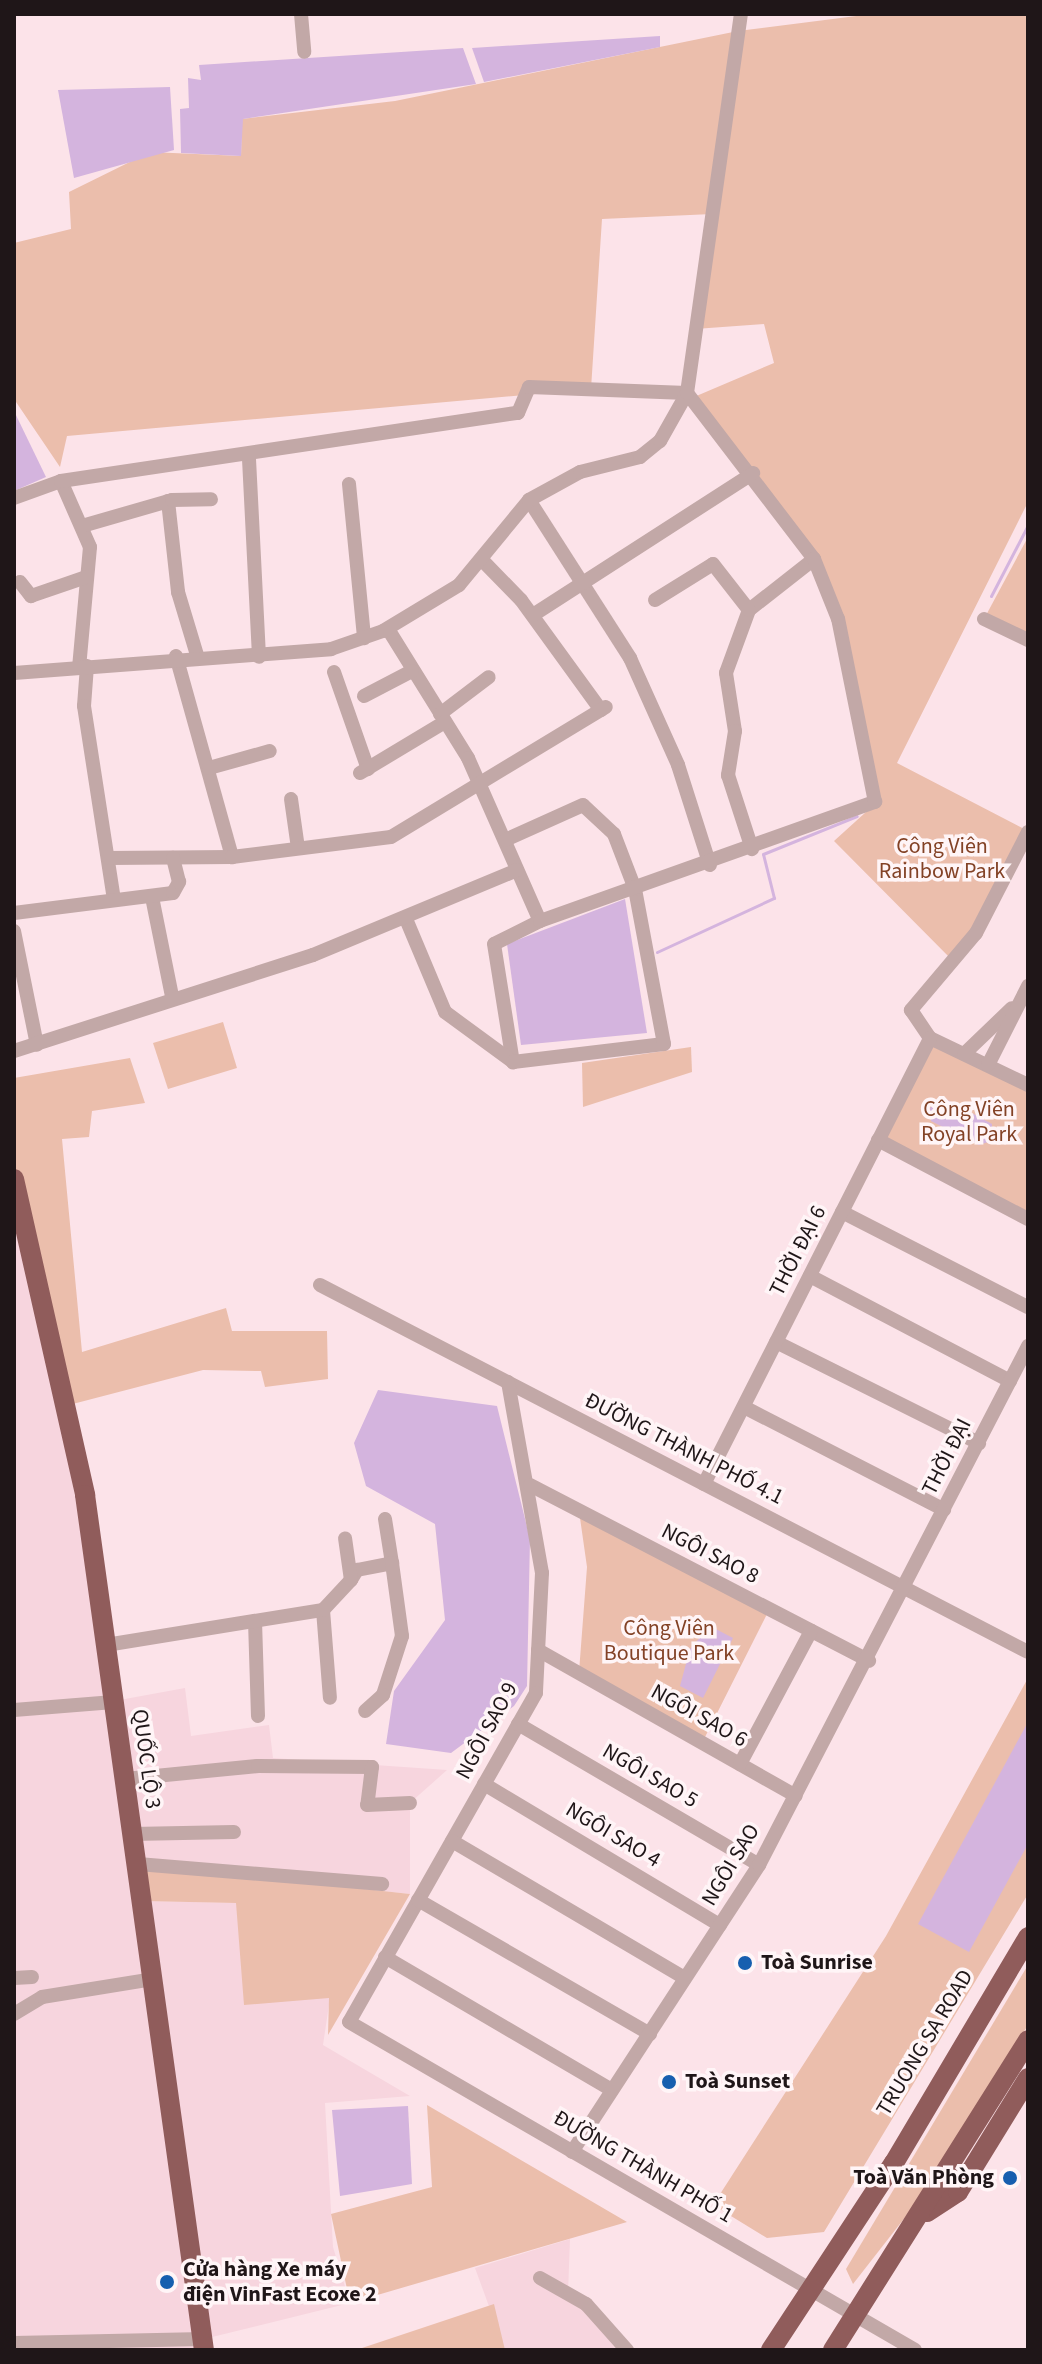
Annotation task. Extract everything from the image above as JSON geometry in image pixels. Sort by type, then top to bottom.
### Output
[{"type":"highway","name":"QUỐC LỘ 3","points":[[14,1179],[85,1495],[204,2345]]},
{"type":"highway","name":"TRUONG SA ROAD","points":[[871,2197],[879,2165],[1028,1916]]},
{"type":"highway","name":"TRUONG SA ROAD","points":[[771,2350],[871,2197],[1028,1937]]},
{"type":"highway","points":[[833,2350],[920,2217],[1028,2040]]},
{"type":"highway","points":[[920,2217],[958,2192],[1028,2078]]},
{"type":"street","points":[[301,14],[304,52]]},
{"type":"street","points":[[14,673],[176,656],[259,657],[364,638],[424,612],[482,560],[529,500],[580,472],[640,457],[660,441],[687,393],[741,14]]},
{"type":"street","points":[[14,498],[61,481],[249,459],[518,413],[529,387],[687,393],[753,473],[814,559],[838,619],[878,796],[710,865],[540,921],[494,944],[513,1062]]},
{"type":"street","points":[[249,459],[259,657]]},
{"type":"street","points":[[533,615],[581,580],[753,473]]},
{"type":"street","points":[[61,481],[90,547],[86,577],[84,706],[114,899]]},
{"type":"street","points":[[349,484],[364,638]]},
{"type":"street","points":[[82,526],[168,501],[211,499]]},
{"type":"street","points":[[529,500],[581,580],[657,714],[710,865]]},
{"type":"street","points":[[168,501],[178,592],[197,655]]},
{"type":"street","points":[[752,849],[728,775],[735,731],[726,673],[749,610],[814,559]]},
{"type":"street","points":[[109,858],[232,857],[391,837],[481,788],[604,708],[533,615],[482,560]]},
{"type":"street","points":[[655,600],[713,564],[749,610]]},
{"type":"street","points":[[20,582],[31,596],[86,577]]},
{"type":"street","points":[[984,619],[1028,640]]},
{"type":"street","points":[[388,629],[443,718],[481,788],[540,921]]},
{"type":"street","points":[[176,656],[232,857]]},
{"type":"street","points":[[364,696],[412,671]]},
{"type":"street","points":[[334,672],[364,771],[443,718],[489,677]]},
{"type":"street","points":[[209,768],[270,751]]},
{"type":"street","points":[[291,799],[298,848]]},
{"type":"street","points":[[406,919],[445,1012],[513,1062],[664,1044],[635,889],[614,834],[583,805],[505,840]]},
{"type":"street","points":[[1028,832],[976,933],[911,1010],[930,1038],[1028,1085]]},
{"type":"street","points":[[14,913],[152,897],[176,891],[173,858]]},
{"type":"street","points":[[14,1051],[406,919],[517,870]]},
{"type":"street","points":[[152,897],[172,996]]},
{"type":"street","points":[[14,931],[17,968],[37,1045]]},
{"type":"street","points":[[964,1054],[1024,993]]},
{"type":"street","points":[[988,1065],[1024,993]]},
{"type":"street","name":"THỜI ĐẠI 6","points":[[704,1484],[930,1038]]},
{"type":"street","points":[[878,1140],[1028,1219]]},
{"type":"street","points":[[842,1212],[1028,1307]]},
{"type":"street","points":[[810,1276],[1010,1381]]},
{"type":"street","name":"ĐƯỜNG THÀNH PHỐ 4.1","points":[[320,1285],[1028,1652]]},
{"type":"street","points":[[776,1342],[979,1443]]},
{"type":"street","name":"THỜI ĐẠI","points":[[904,1588],[1028,1346]]},
{"type":"street","name":"NGÔI SAO 9","points":[[349,2022],[536,1693],[542,1573],[530,1485],[508,1382]]},
{"type":"street","points":[[744,1407],[944,1510]]},
{"type":"street","name":"NGÔI SAO 8","points":[[530,1485],[869,1661]]},
{"type":"street","points":[[365,1711],[383,1695],[402,1636],[385,1519]]},
{"type":"street","points":[[345,1538],[351,1580]]},
{"type":"street","points":[[106,1645],[323,1610],[357,1570],[392,1563]]},
{"type":"street","name":"NGÔI SAO","points":[[572,2152],[759,1865],[869,1661],[904,1588]]},
{"type":"street","points":[[323,1610],[330,1698]]},
{"type":"street","points":[[255,1621],[258,1716]]},
{"type":"street","points":[[740,1764],[811,1631]]},
{"type":"street","name":"NGÔI SAO 6","points":[[538,1650],[796,1796]]},
{"type":"street","points":[[18,1702],[114,1702]]},
{"type":"street","name":"NGÔI SAO 5","points":[[518,1724],[759,1865]]},
{"type":"street","points":[[125,1779],[258,1766],[372,1767],[367,1805],[410,1803]]},
{"type":"street","name":"NGÔI SAO 4","points":[[484,1784],[720,1925]]},
{"type":"street","points":[[132,1834],[234,1832]]},
{"type":"street","points":[[452,1841],[685,1978]]},
{"type":"street","points":[[138,1864],[382,1884]]},
{"type":"street","points":[[418,1900],[650,2034]]},
{"type":"street","points":[[385,1957],[612,2090]]},
{"type":"street","points":[[14,1978],[32,1977]]},
{"type":"street","points":[[14,2014],[42,1997],[153,1979]]},
{"type":"street","name":"ĐƯỜNG THÀNH PHỐ 1","points":[[349,2022],[915,2350]]},
{"type":"street","points":[[540,2278],[586,2304],[627,2350]]},
{"type":"street","points":[[14,2343],[204,2345]]},
{"type":"shaded area","points":[[660,36],[660,47],[484,82],[472,48]]},
{"type":"shaded area","points":[[463,48],[476,84],[243,119],[241,156],[181,153],[180,109],[189,108],[188,78],[201,80],[199,65]]},
{"type":"shaded area","points":[[170,87],[174,150],[74,178],[58,90]]},
{"type":"shaded area","points":[[14,411],[46,477],[14,491]]},
{"type":"shaded area","points":[[625,899],[647,1033],[521,1045],[507,944]]},
{"type":"shaded area","points":[[942,1097],[992,1124],[991,1141],[979,1145],[931,1121],[930,1108]]},
{"type":"shaded area","points":[[14,1177],[114,1701],[185,1688],[191,1736],[269,1725],[273,1758],[447,1770],[410,1803],[410,1894],[138,1865],[143,1901],[236,1903],[330,1998],[323,2045],[410,2096],[325,2103],[333,2247],[350,2303],[204,2339],[204,2350],[14,2350]]},
{"type":"shaded area","points":[[378,1390],[497,1406],[530,1539],[527,1686],[514,1706],[451,1753],[386,1744],[394,1691],[445,1620],[435,1524],[366,1486],[354,1443]]},
{"type":"shaded area","points":[[710,1626],[733,1638],[703,1698],[680,1686],[690,1649]]},
{"type":"shaded area","points":[[1028,1722],[1028,1844],[969,1952],[918,1924]]},
{"type":"shaded area","points":[[408,2106],[412,2184],[340,2196],[332,2110]]},
{"type":"shaded area","points":[[570,2239],[568,2294],[627,2350],[505,2350],[475,2268]]},
{"type":"green space","name":"Công Viên Rainbow Park","points":[[872,14],[1028,14],[1028,502],[897,763],[1028,831],[955,963],[834,841],[877,802],[838,619],[814,559],[694,397],[774,363],[764,324],[695,329],[712,214],[602,219],[591,389],[67,436],[60,467],[14,399],[14,243],[71,229],[69,192],[150,152],[241,156],[242,119],[395,101],[738,31]]},
{"type":"green space","points":[[1028,537],[1028,640],[984,619]]},
{"type":"green space","points":[[223,1022],[237,1068],[168,1089],[153,1043]]},
{"type":"green space","name":"Công Viên Royal Park","points":[[930,1038],[1028,1085],[1028,1219],[878,1140]]},
{"type":"green space","points":[[691,1047],[692,1072],[583,1107],[582,1063]]},
{"type":"green space","points":[[130,1058],[145,1103],[92,1111],[89,1137],[62,1139],[82,1352],[226,1308],[232,1331],[327,1331],[328,1379],[265,1387],[261,1371],[203,1370],[65,1406],[14,1179],[14,1078]]},
{"type":"green space","name":"Công Viên Boutique Park","points":[[579,1511],[769,1610],[702,1743],[579,1672],[587,1567]]},
{"type":"green space","points":[[1028,1678],[1028,1894],[824,2232],[767,2238],[713,2205],[886,1936]]},
{"type":"green space","points":[[138,1864],[410,1894],[328,2035],[329,1998],[244,2005],[236,1903],[142,1901]]},
{"type":"green space","points":[[1028,1965],[1028,2025],[935,2179],[853,2284],[846,2269]]},
{"type":"green space","points":[[427,2105],[627,2222],[350,2303],[331,2214],[432,2187]]},
{"type":"green space","points":[[494,2304],[505,2350],[356,2350]]},
{"type":"waterway","points":[[991,596],[1028,525]]},
{"type":"waterway","points":[[657,952],[774,898],[763,854],[857,816]]},
{"type":"place","name":"Toà Sunrise","points":[[745,1963]]},
{"type":"place","name":"Toà Sunset","points":[[669,2082]]},
{"type":"place","name":"Toà Văn Phòng","points":[[1010,2178]]},
{"type":"place","name":"Cửa hàng Xe máy điện VinFast Ecoxe 2","points":[[167,2282]]}]
